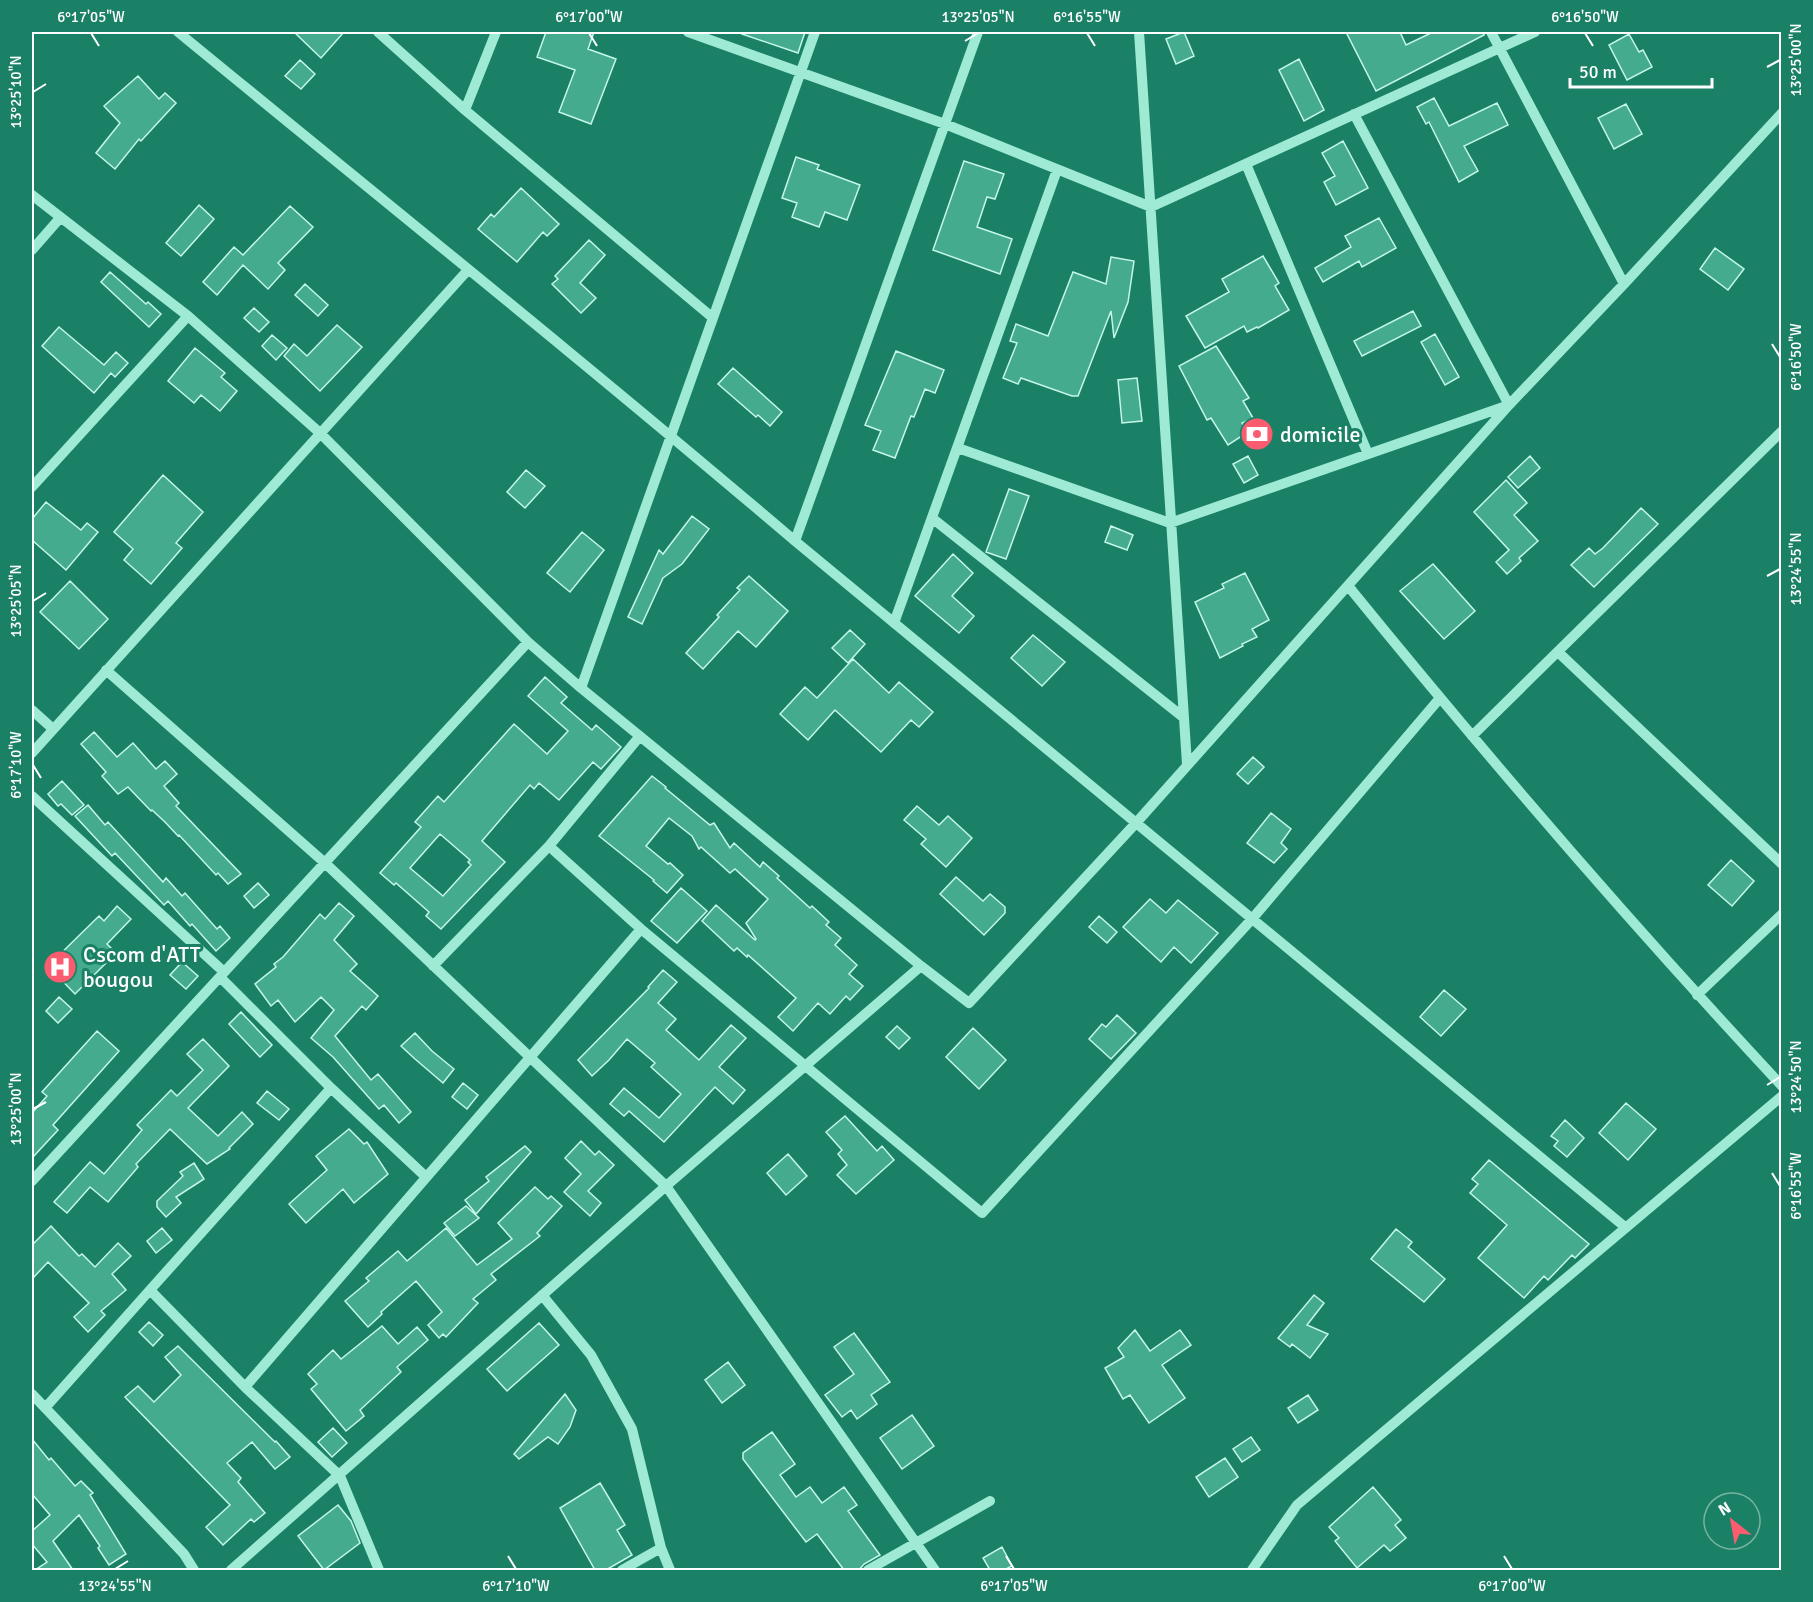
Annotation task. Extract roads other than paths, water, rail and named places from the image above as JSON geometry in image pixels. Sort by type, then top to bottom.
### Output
[{"type":"street","points":[[178,32],[671,436],[795,542],[1625,1227]]},
{"type":"street","points":[[378,32],[465,110],[713,318]]},
{"type":"street","points":[[465,110],[496,32]]},
{"type":"street","points":[[688,32],[945,124],[1151,207],[1535,32]]},
{"type":"street","points":[[581,688],[815,32]]},
{"type":"street","points":[[795,542],[978,32]]},
{"type":"street","points":[[1139,32],[1187,764]]},
{"type":"street","points":[[1491,32],[1624,284]]},
{"type":"street","points":[[1354,114],[1509,405]]},
{"type":"street","points":[[32,195],[60,219],[188,316],[320,433],[528,642],[581,688],[969,1003],[1136,823],[1509,405],[1781,116]]},
{"type":"street","points":[[1246,164],[1368,454]]},
{"type":"street","points":[[894,623],[1057,170]]},
{"type":"street","points":[[32,250],[60,219]]},
{"type":"street","points":[[32,753],[467,271]]},
{"type":"street","points":[[32,487],[188,316]]},
{"type":"street","points":[[958,448],[1170,522],[1509,405]]},
{"type":"street","points":[[1472,736],[1782,431]]},
{"type":"street","points":[[932,518],[1183,717]]},
{"type":"street","points":[[1349,587],[1472,736],[1697,995],[1782,1086]]},
{"type":"street","points":[[32,1181],[528,642]]},
{"type":"street","points":[[1558,652],[1782,864]]},
{"type":"street","points":[[106,670],[325,863],[666,1186],[935,1570]]},
{"type":"street","points":[[549,846],[641,929],[982,1213],[1252,919],[1440,698]]},
{"type":"street","points":[[32,710],[53,729]]},
{"type":"street","points":[[434,966],[549,846],[640,736]]},
{"type":"street","points":[[32,796],[222,975],[331,1088],[426,1177]]},
{"type":"street","points":[[1697,995],[1782,914]]},
{"type":"street","points":[[245,1387],[641,929]]},
{"type":"street","points":[[231,1570],[666,1186],[921,966]]},
{"type":"street","points":[[45,1408],[331,1088]]},
{"type":"street","points":[[1251,1570],[1297,1506],[1782,1096]]},
{"type":"street","points":[[150,1290],[245,1387],[340,1476],[379,1570]]},
{"type":"street","points":[[542,1295],[591,1355],[632,1429],[661,1548],[670,1570]]},
{"type":"street","points":[[32,1394],[184,1554],[194,1570]]},
{"type":"street","points":[[868,1570],[990,1501]]},
{"type":"street","points":[[622,1570],[661,1548]]},
{"type":"place","name":"domicile","points":[[1257,434]]},
{"type":"place","name":"Cscom d'ATT bougou","points":[[60,967]]}]
